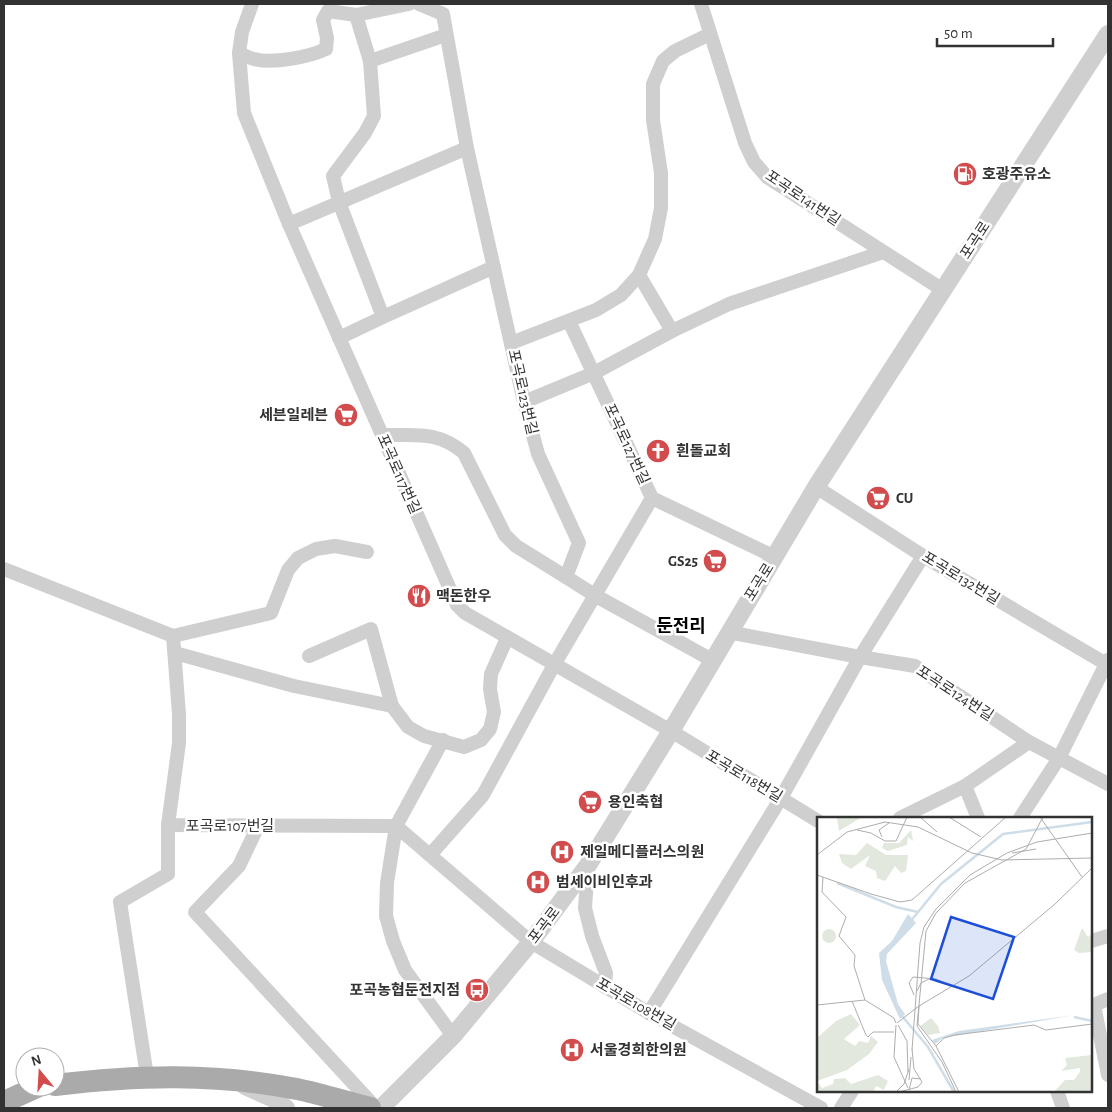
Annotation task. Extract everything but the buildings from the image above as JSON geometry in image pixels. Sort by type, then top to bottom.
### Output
[{"type":"main road","points":[[65,1084],[147,1076],[231,1079],[298,1089],[370,1108]]},
{"type":"main road","points":[[4,1094],[37,1087],[4,1102]]},
{"type":"street","name":"포곡로117번길","points":[[252,4],[242,32],[239,53],[244,113],[289,224],[456,605],[465,613],[507,638],[671,731]]},
{"type":"street","points":[[239,53],[255,59],[270,60],[314,55],[326,49],[328,38],[323,20],[328,12],[356,15],[409,4]]},
{"type":"street","points":[[419,4],[445,9]]},
{"type":"street","name":"포곡로141번길","points":[[701,4],[746,143],[754,162],[767,177],[943,290]]},
{"type":"street","name":"포곡로123번길","points":[[445,9],[446,35],[467,148],[524,402],[538,454],[578,543],[566,577]]},
{"type":"street","points":[[356,15],[370,60],[374,116],[365,133],[333,176],[339,202],[383,317]]},
{"type":"street","points":[[511,343],[596,310],[621,295],[639,275],[655,239],[661,208],[661,173],[653,120],[653,84],[663,61],[675,51],[710,34]]},
{"type":"street","name":"포곡로","points":[[381,1108],[453,1036],[531,942],[588,865],[671,731],[728,632],[776,556],[816,487],[1108,34]]},
{"type":"street","points":[[370,60],[446,35]]},
{"type":"street","points":[[289,224],[467,148]]},
{"type":"street","points":[[524,402],[594,373],[672,331],[729,304],[883,252]]},
{"type":"street","points":[[339,338],[494,267]]},
{"type":"street","points":[[639,275],[672,331]]},
{"type":"street","name":"포곡로127번길","points":[[569,321],[652,498],[776,556]]},
{"type":"street","points":[[382,435],[426,436],[440,438],[453,444],[464,453],[505,535],[516,546],[596,596],[712,660]]},
{"type":"street","name":"포곡로132번길","points":[[816,487],[923,556],[1108,663]]},
{"type":"street","points":[[430,855],[483,795],[554,665],[652,498]]},
{"type":"street","points":[[4,569],[173,636],[271,613],[288,570],[298,558],[316,550],[335,546],[367,552]]},
{"type":"street","points":[[649,1013],[781,798],[860,657],[923,556]]},
{"type":"street","points":[[309,656],[371,629],[392,706],[408,727],[424,736],[464,746],[481,740],[490,729],[494,712],[490,689],[490,674],[507,638]]},
{"type":"street","name":"포곡로124번길","points":[[728,632],[915,666],[1029,742],[1108,784]]},
{"type":"street","name":"포곡로107번길","points":[[173,636],[176,653],[176,684],[179,714],[178,743],[168,825],[396,826]]},
{"type":"street","points":[[176,653],[294,686],[392,706]]},
{"type":"street","points":[[1021,817],[1059,758],[1108,663]]},
{"type":"street","name":"포곡로118번길","points":[[671,731],[817,820]]},
{"type":"street","points":[[443,740],[396,826],[387,883],[386,916],[393,941],[405,970],[453,1036]]},
{"type":"street","points":[[902,817],[965,786],[1029,742]]},
{"type":"street","points":[[965,786],[978,817]]},
{"type":"street","points":[[147,1076],[120,902],[168,874],[168,825]]},
{"type":"street","points":[[258,826],[239,866],[195,912],[377,1108]]},
{"type":"street","points":[[396,826],[531,942]]},
{"type":"street","points":[[588,865],[585,908],[592,936],[606,973],[605,987]]},
{"type":"street","points":[[1092,941],[1108,936]]},
{"type":"street","name":"포곡로108번길","points":[[531,942],[649,1013],[820,1108]]},
{"type":"street","points":[[1108,999],[1094,1004],[1108,1075]]},
{"type":"street","points":[[231,1079],[274,1099],[286,1108]]},
{"type":"street","points":[[841,1108],[851,1092]]},
{"type":"street","points":[[1057,1092],[1063,1108]]},
{"type":"place","name":"호광주유소","points":[[965,174]]},
{"type":"place","name":"세븐일레븐","points":[[346,415]]},
{"type":"place","name":"흰돌교회","points":[[658,451]]},
{"type":"place","name":"CU","points":[[878,498]]},
{"type":"place","name":"GS25","points":[[715,561]]},
{"type":"place","name":"맥돈한우","points":[[419,596]]},
{"type":"place","name":"용인축협","points":[[590,802]]},
{"type":"place","name":"제일메디플러스의원","points":[[562,852]]},
{"type":"place","name":"범세이비인후과","points":[[538,882]]},
{"type":"place","name":"포곡농협둔전지점","points":[[477,990]]},
{"type":"place","name":"서울경희한의원","points":[[572,1050]]},
{"type":"district","name":"둔전리","points":[[681,626]]}]
